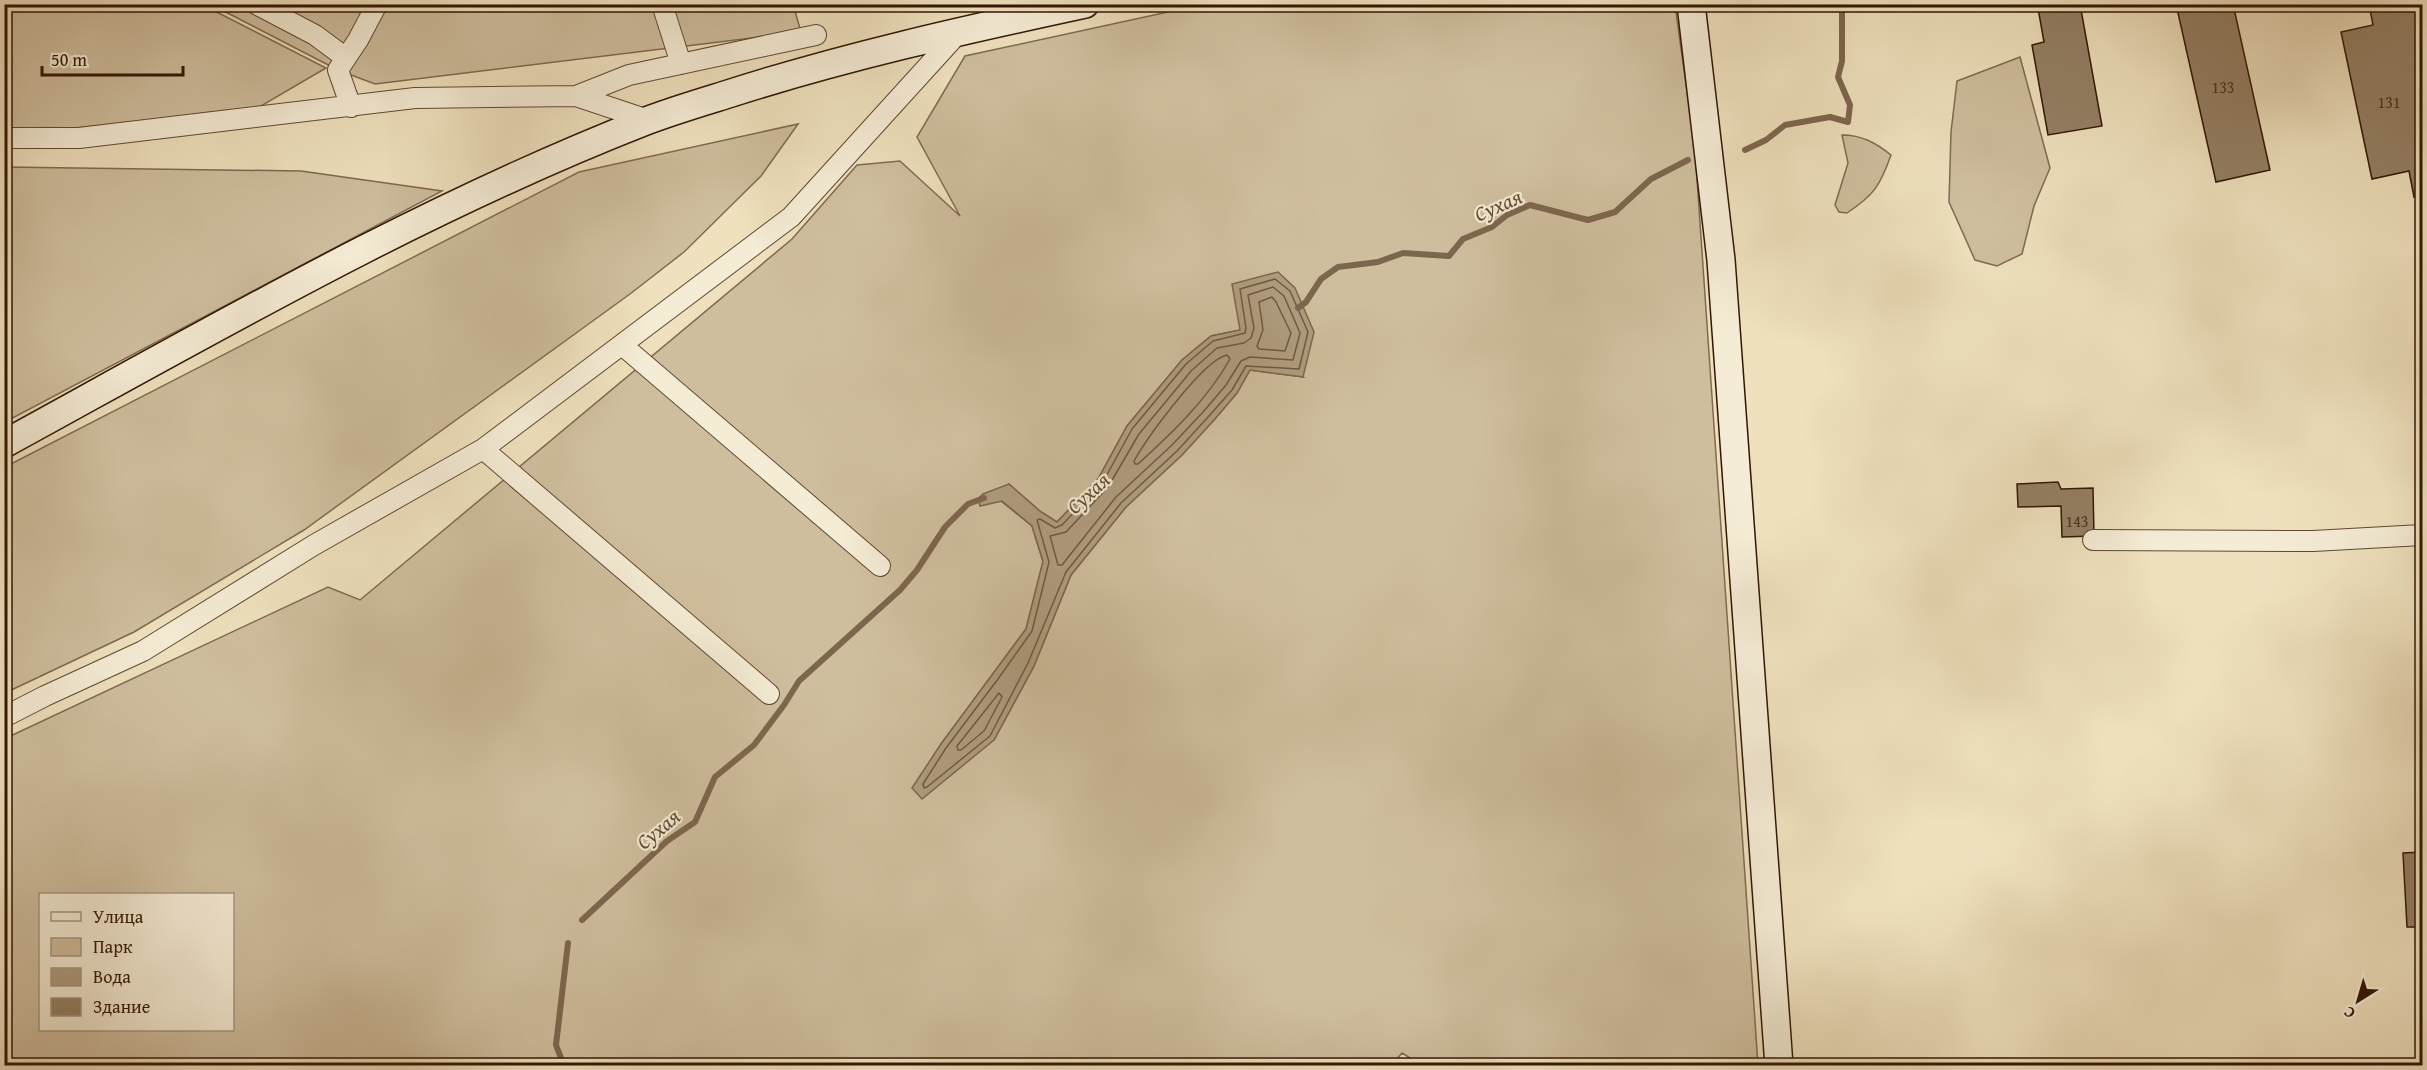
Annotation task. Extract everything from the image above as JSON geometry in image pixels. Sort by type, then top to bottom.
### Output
[{"type":"main road","points":[[4,444],[249,310],[470,196],[648,120],[799,72],[960,31],[1085,4]]},
{"type":"main road","points":[[1691,4],[1721,260],[1779,1065]]},
{"type":"street","points":[[256,4],[315,35],[346,58]]},
{"type":"street","points":[[351,107],[338,70],[377,4]]},
{"type":"street","points":[[662,4],[681,64]]},
{"type":"street","points":[[4,717],[143,651],[314,545],[483,449],[791,217],[960,31]]},
{"type":"street","points":[[576,96],[629,75],[816,35]]},
{"type":"street","points":[[4,138],[79,138],[415,98],[576,96],[648,120]]},
{"type":"street","points":[[622,345],[880,567]]},
{"type":"street","points":[[483,449],[769,694]]},
{"type":"street","points":[[2092,540],[2313,542],[2422,535]]},
{"type":"green space","points":[[793,4],[801,32],[375,84],[338,70],[212,5]]},
{"type":"green space","points":[[5,5],[203,5],[326,68],[254,110],[55,130],[5,128]]},
{"type":"green space","points":[[1200,5],[1675,5],[1695,150],[1758,1065],[1423,1066],[1402,1053],[1391,1066],[5,1065],[4,739],[328,587],[360,600],[792,239],[857,165],[900,161],[960,216],[917,137],[965,56]],"holes":[[[1240,330],[1303,377],[1250,370],[1237,393],[1214,420],[1182,455],[1126,507],[1071,575],[1034,666],[994,740],[913,788],[941,744],[1026,629],[1043,562],[1032,526],[1001,501],[1009,484],[1041,512],[1057,522],[1098,479],[1127,426],[1182,360],[1211,336]]]},
{"type":"green space","points":[[2020,57],[2050,168],[2034,206],[2022,254],[1997,266],[1975,260],[1949,202],[1951,132],[1957,81]]},
{"type":"green space","points":[[798,124],[761,176],[684,252],[630,294],[304,530],[134,632],[5,693],[5,467],[579,172]]},
{"type":"green space","points":[[1842,135],[1868,140],[1891,155],[1875,189],[1864,201],[1847,213],[1839,212],[1835,205],[1848,163]]},
{"type":"green space","points":[[5,167],[301,171],[442,191],[5,422]]},
{"type":"water","points":[[1278,272],[1295,288],[1314,332],[1303,377],[1250,370],[1237,393],[1214,420],[1182,455],[1126,507],[1071,575],[1034,666],[994,740],[922,799],[912,788],[941,744],[1026,629],[1043,561],[1032,526],[1002,501],[980,506],[978,499],[983,494],[1009,484],[1041,512],[1057,522],[1098,479],[1127,426],[1182,360],[1211,336],[1240,330],[1232,284]]},
{"type":"building","points":[[2057,4],[2080,4],[2102,126],[2048,135],[2032,45],[2044,42],[2038,8]]},
{"type":"building","points":[[2176,4],[2233,4],[2270,170],[2216,182]]},
{"type":"building","points":[[2369,4],[2422,4],[2422,195],[2414,197],[2409,171],[2372,179],[2341,32],[2373,25]]},
{"type":"building","points":[[2058,482],[2061,489],[2093,488],[2094,536],[2062,537],[2061,506],[2018,507],[2017,484]]},
{"type":"building","points":[[2422,852],[2422,927],[2407,927],[2403,853]]},
{"type":"building","points":[[2419,951],[2422,951],[2422,990],[2420,990]]},
{"type":"waterway","name":"Сухая","points":[[1745,150],[1766,140],[1785,125],[1830,117],[1848,122],[1850,105],[1838,77],[1842,61],[1842,4]]},
{"type":"waterway","name":"Сухая","points":[[1298,308],[1306,302],[1321,279],[1338,267],[1378,262],[1403,253],[1449,256],[1463,239],[1492,227],[1507,215],[1530,205],[1588,220],[1615,212],[1651,179],[1688,160]]},
{"type":"waterway","name":"Сухая","points":[[582,920],[667,841],[695,822],[715,777],[754,745],[799,681],[900,590],[917,570],[945,527],[968,504],[984,498]]},
{"type":"waterway","name":"Сухая","points":[[564,1066],[556,1045],[568,943]]}]
